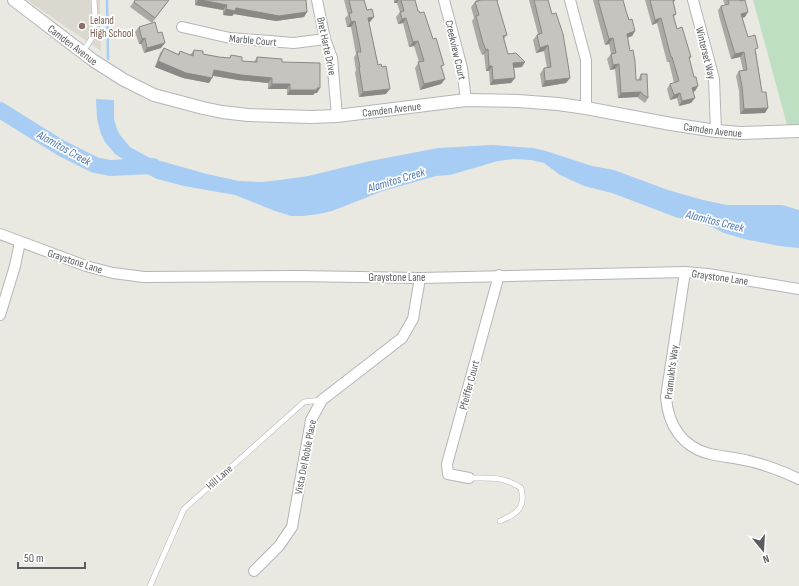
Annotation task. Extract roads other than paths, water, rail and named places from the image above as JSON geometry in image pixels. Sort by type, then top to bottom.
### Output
[{"type":"street","name":"Camden Avenue","points":[[14,0],[82,52],[115,75],[154,95],[203,108],[248,115],[282,117],[337,116],[466,100],[558,104],[716,131],[741,133],[799,132]]},
{"type":"street","name":"Bret Harte Drive","points":[[318,0],[325,39],[332,58],[337,116]]},
{"type":"street","name":"Creekview Court","points":[[444,0],[462,68],[466,100]]},
{"type":"street","points":[[570,0],[586,60],[586,108]]},
{"type":"street","name":"Winterset Way","points":[[693,0],[714,79],[716,131]]},
{"type":"street","name":"Marble Court","points":[[182,27],[230,38],[294,43],[325,39]]},
{"type":"street","name":"Graystone Lane","points":[[0,234],[86,266],[113,273],[144,277],[298,276],[420,278],[499,275],[685,272],[708,274],[799,288]]},
{"type":"street","points":[[0,315],[15,266],[20,242]]},
{"type":"street","name":"Pramukh's Way","points":[[685,272],[666,397],[668,412],[676,430],[687,442],[700,451],[754,462],[799,479]]},
{"type":"street","name":"Pfeiffer Court","points":[[469,478],[448,474],[447,464],[499,275]]},
{"type":"street","name":"Vista Del Roble Place","points":[[254,571],[279,546],[292,527],[311,420],[322,400],[402,338],[413,319],[420,278]]},
{"type":"lane","points":[[82,52],[92,41],[94,34],[94,0]]},
{"type":"lane","name":"Hill Lane","points":[[150,586],[184,509],[304,402],[322,400]]},
{"type":"lane","points":[[469,478],[495,478],[511,482],[521,488],[523,497],[522,506],[512,516],[500,522]]},
{"type":"water","points":[[96,99],[114,100],[114,119],[117,129],[130,147],[150,158],[207,174],[239,181],[262,182],[308,176],[370,161],[438,148],[492,145],[533,148],[592,166],[614,170],[668,190],[703,200],[727,205],[782,205],[799,210],[799,248],[779,246],[744,239],[724,233],[690,219],[678,218],[612,193],[584,186],[560,175],[544,163],[531,160],[514,159],[498,161],[450,175],[436,176],[383,191],[332,211],[303,216],[291,216],[235,195],[184,186],[157,179],[141,171],[115,154],[105,142],[97,119]]},
{"type":"waterway","points":[[107,0],[108,59]]},
{"type":"waterway","name":"Alamitos Creek","points":[[0,110],[61,148],[95,165],[110,168],[153,166]]},
{"type":"place","name":"Leland High School","points":[[82,26]]}]
